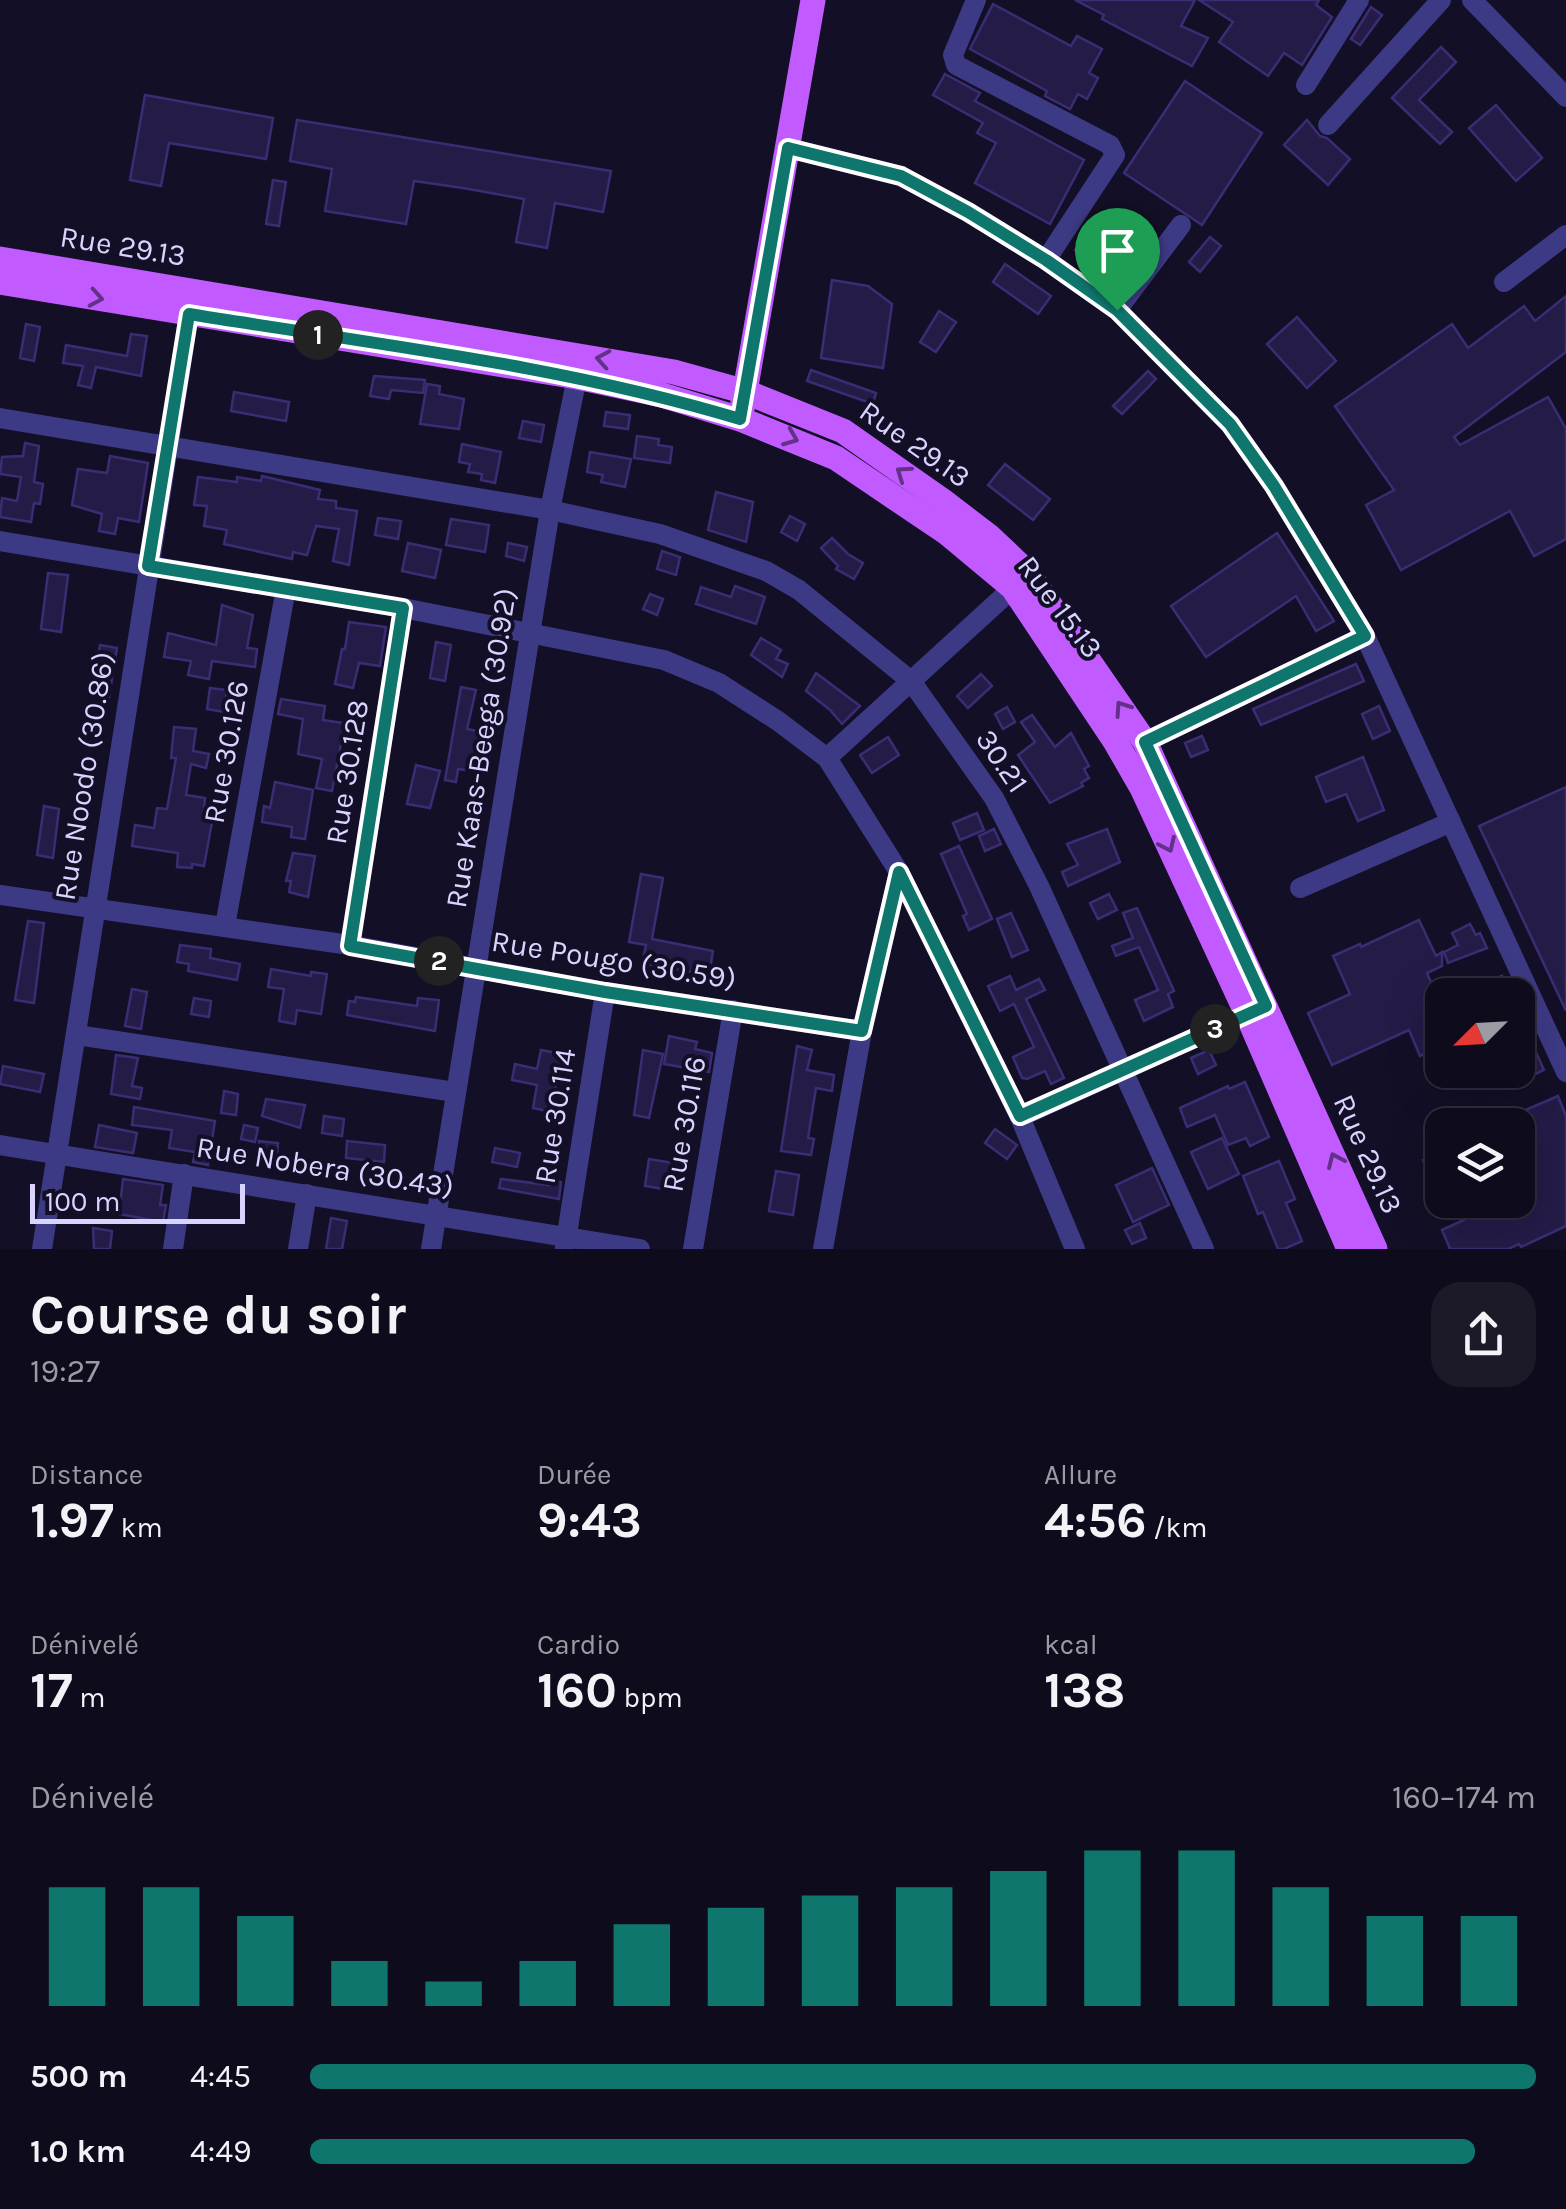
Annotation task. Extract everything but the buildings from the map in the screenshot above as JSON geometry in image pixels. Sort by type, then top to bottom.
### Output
[{"type":"main road","points":[[740,419],[812,0]]},
{"type":"main road","name":"Rue 29.13","points":[[0,260],[674,372],[746,392],[843,431],[943,500],[1028,573],[1145,742],[1257,1010],[1375,1249]]},
{"type":"main road","name":"Rue 15.13","points":[[0,282],[577,377],[662,395],[740,419],[836,458],[947,533],[1013,588],[1116,741],[1257,1010],[1349,1249]]},
{"type":"street","points":[[976,0],[953,54],[956,65],[1110,145],[1114,154],[1046,260]]},
{"type":"street","points":[[1306,85],[1359,0]]},
{"type":"street","points":[[1328,125],[1441,0]]},
{"type":"street","points":[[1472,0],[1566,97]]},
{"type":"street","points":[[788,148],[901,176],[1046,260],[1117,310],[1230,424],[1274,486],[1365,636],[1566,1072]]},
{"type":"street","points":[[1117,310],[1181,225]]},
{"type":"street","points":[[1504,282],[1566,235]]},
{"type":"street","name":"Rue Noodo (30.86)","points":[[42,1249],[189,314]]},
{"type":"street","name":"Rue Kaas-Beega (30.92)","points":[[430,1249],[550,510],[577,377]]},
{"type":"street","name":"30.21","points":[[0,418],[550,510],[660,534],[766,571],[799,590],[910,681],[994,798],[1040,886],[1204,1249]]},
{"type":"street","points":[[0,541],[532,632],[664,660],[719,683],[827,758],[899,872],[1020,1116],[1074,1249]]},
{"type":"street","name":"Rue 30.126","points":[[225,926],[286,588]]},
{"type":"street","points":[[827,758],[1013,588]]},
{"type":"street","name":"Rue 30.128","points":[[350,946],[403,608]]},
{"type":"street","points":[[1145,742],[1365,636]]},
{"type":"street","points":[[1300,888],[1451,822]]},
{"type":"street","points":[[823,1249],[862,1031],[899,872]]},
{"type":"street","name":"Rue Pougo (30.59)","points":[[0,895],[225,926],[605,992],[862,1031]]},
{"type":"street","name":"Rue 30.114","points":[[565,1243],[605,992]]},
{"type":"street","name":"Rue 30.116","points":[[693,1249],[733,1010]]},
{"type":"street","points":[[1020,1116],[1257,1010]]},
{"type":"street","points":[[77,1035],[456,1092]]},
{"type":"street","name":"Rue Nobera (30.43)","points":[[0,1146],[436,1214],[565,1243],[640,1249]]},
{"type":"street","points":[[173,1249],[184,1174]]},
{"type":"street","points":[[298,1249],[308,1194]]},
{"type":"route","points":[[788,148],[901,176],[1046,260],[1117,310],[1230,424],[1274,486],[1365,636],[1145,742],[1266,1006],[1020,1116],[899,872],[862,1031],[605,992],[350,946],[403,608],[148,566],[189,314],[577,377],[662,395],[740,419],[788,148]]}]
